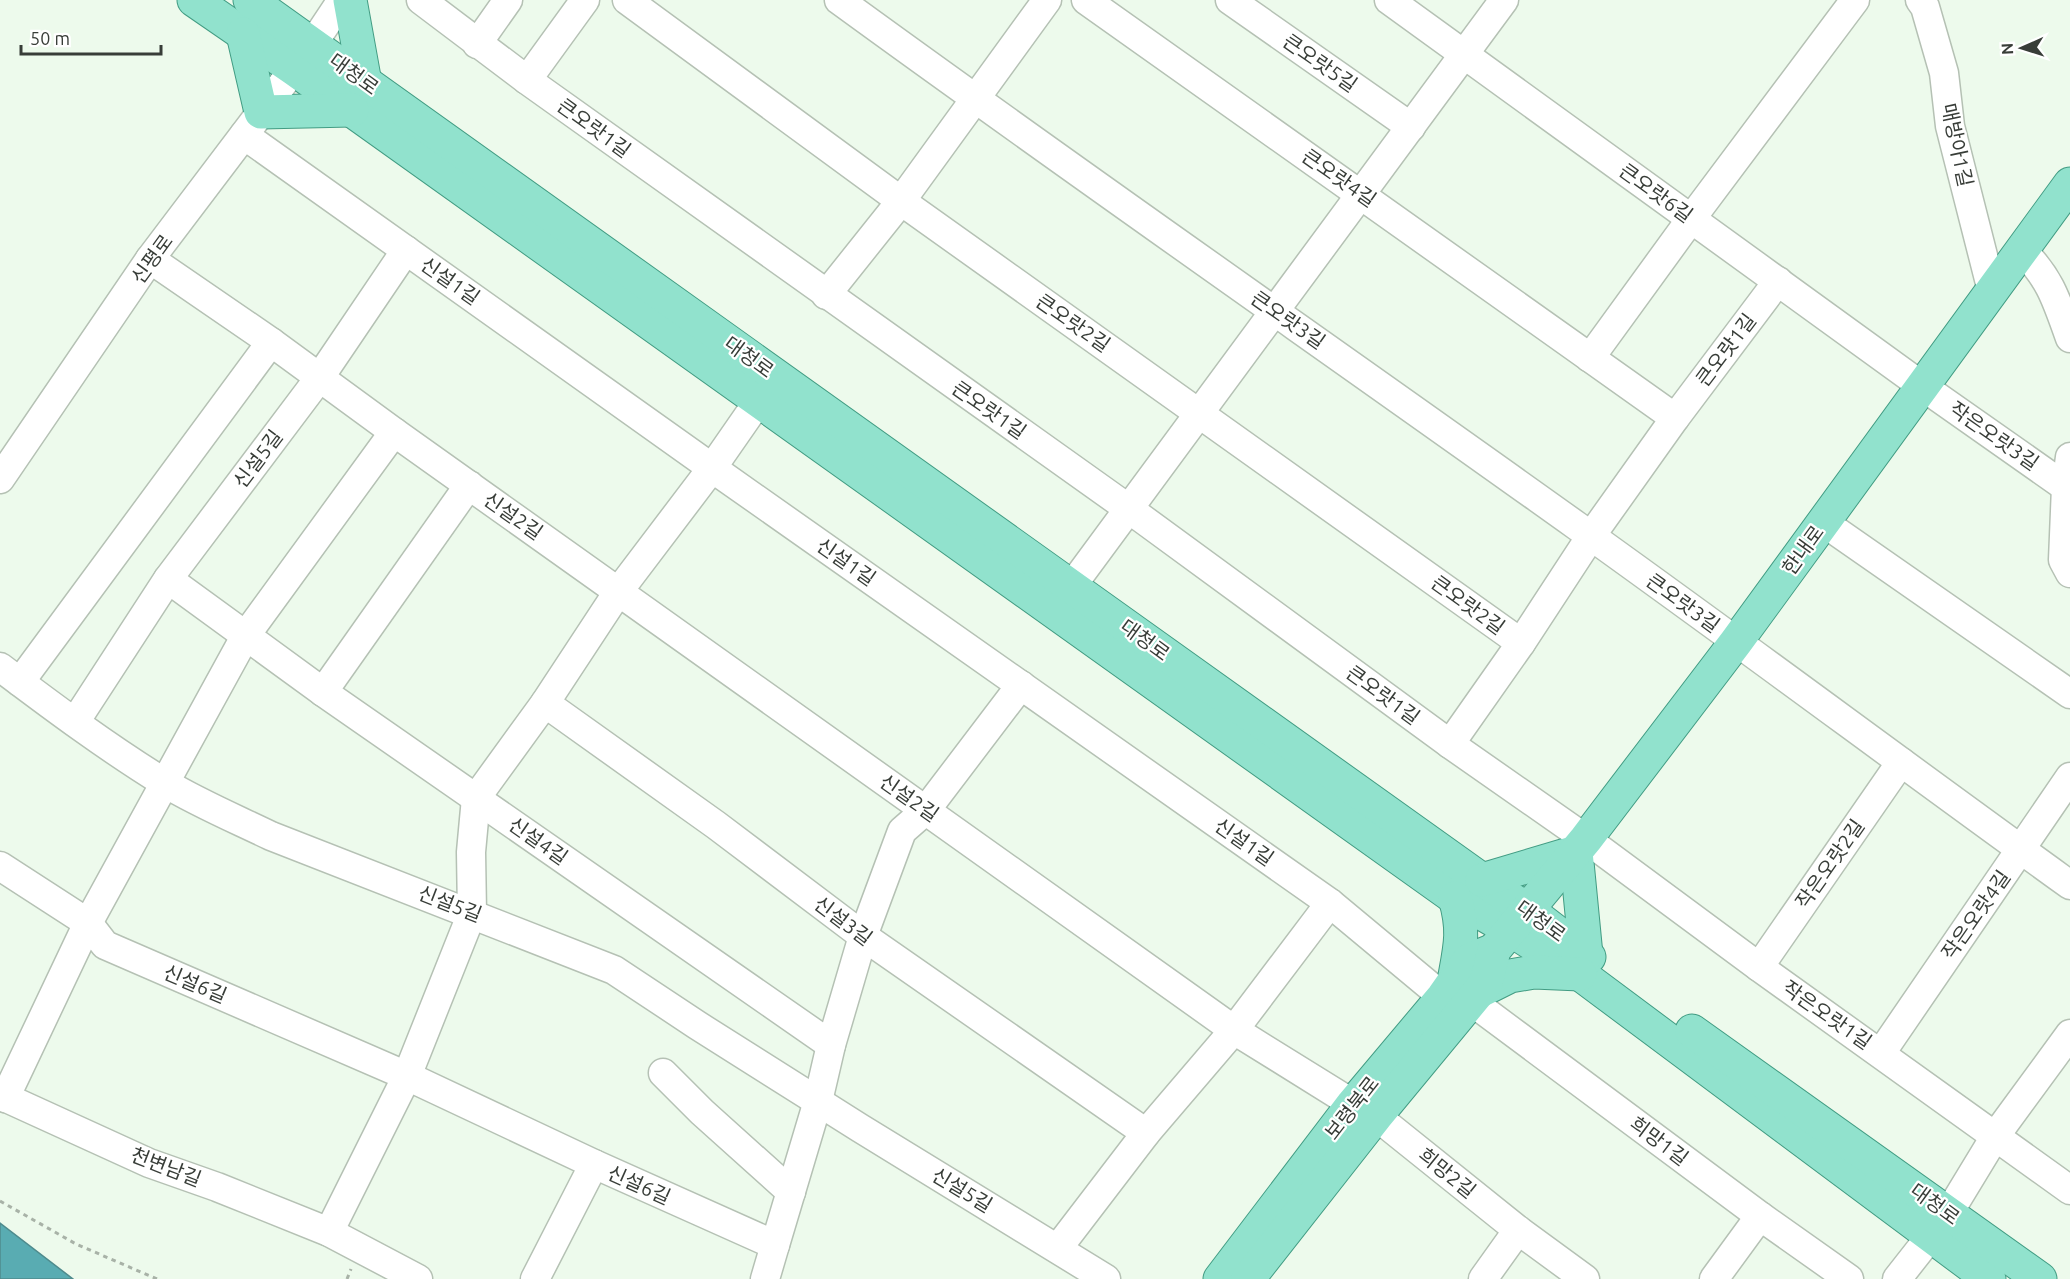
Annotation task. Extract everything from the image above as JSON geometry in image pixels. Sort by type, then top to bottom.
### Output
[{"type":"main road","name":"대청로","points":[[194,0],[243,34],[303,57],[1468,889]]},
{"type":"main road","points":[[243,34],[253,123],[358,96],[350,0]]},
{"type":"main road","name":"대청로","points":[[257,1],[303,57]]},
{"type":"main road","name":"한내로","points":[[1511,930],[1581,845],[1736,642],[2070,184]]},
{"type":"main road","name":"대청로","points":[[767,388],[1071,587],[1468,889],[1511,930],[1583,965],[1939,1225],[2040,1279]]},
{"type":"main road","points":[[1581,845],[1583,965],[1510,976],[1461,993],[1463,935],[1461,916],[1468,889],[1581,845]]},
{"type":"main road","name":"보령북로","points":[[1220,1279],[1365,1110],[1461,993],[1486,984],[1511,930]]},
{"type":"main road","name":"보령북로","points":[[1248,1279],[1365,1110]]},
{"type":"main road","name":"대청로","points":[[1939,1225],[1989,1279]]},
{"type":"street","name":"신평로","points":[[0,479],[150,259],[303,57],[342,0]]},
{"type":"street","name":"큰오랏1길","points":[[421,0],[477,44],[826,295],[1129,509],[1450,744],[1581,845]]},
{"type":"street","points":[[477,44],[508,0]]},
{"type":"street","points":[[527,80],[585,0]]},
{"type":"street","name":"큰오랏2길","points":[[627,0],[901,201],[1521,643]]},
{"type":"street","name":"큰오랏3길","points":[[839,0],[976,100],[1591,536],[1736,642]]},
{"type":"street","points":[[826,295],[901,201],[1047,0]]},
{"type":"street","name":"큰오랏4길","points":[[1086,0],[1675,418]]},
{"type":"street","name":"큰오랏5길","points":[[1230,0],[1411,127]]},
{"type":"street","name":"큰오랏6길","points":[[1389,0],[1922,386]]},
{"type":"street","points":[[1071,587],[1504,0]]},
{"type":"street","points":[[1590,358],[1855,0]]},
{"type":"street","name":"매방아1길","points":[[1920,0],[1944,73],[1950,126],[1992,291]]},
{"type":"street","name":"신설1길","points":[[253,123],[406,250],[712,468],[1461,993]]},
{"type":"street","name":"신설5길","points":[[75,722],[168,579],[320,376],[406,250]]},
{"type":"street","points":[[2022,250],[2040,268],[2052,288],[2070,338]]},
{"type":"street","name":"신설2길","points":[[150,259],[320,376],[394,432],[1234,1030],[1365,1110]]},
{"type":"street","name":"큰오랏1길","points":[[1450,744],[1521,643],[1591,536],[1675,418],[1778,281]]},
{"type":"street","name":"신설5길","points":[[271,342],[10,674],[75,722],[166,783],[271,836],[614,970],[697,1025],[966,1194],[1106,1279]]},
{"type":"street","name":"작은오랏3길","points":[[1922,386],[2068,488]]},
{"type":"street","points":[[329,1232],[408,1076],[472,913],[471,852],[476,798],[545,703],[618,592],[712,468],[767,388]]},
{"type":"street","points":[[2,1092],[88,923],[246,635],[394,432]]},
{"type":"street","points":[[2070,457],[2063,560],[2070,573]]},
{"type":"street","name":"신설2길","points":[[323,692],[469,485]]},
{"type":"street","points":[[1823,522],[2070,694]]},
{"type":"street","name":"신설4길","points":[[168,579],[323,692],[831,1046]]},
{"type":"street","points":[[1736,642],[2070,885]]},
{"type":"street","points":[[765,1279],[818,1101],[831,1046],[863,936],[902,831],[926,810],[1021,685]]},
{"type":"street","name":"신설3길","points":[[545,703],[716,825],[863,936],[1146,1133]]},
{"type":"street","name":"작은오랏2길","points":[[1759,967],[1901,762]]},
{"type":"street","name":"작은오랏4길","points":[[1881,1053],[2070,777]]},
{"type":"street","name":"작은오랏1길","points":[[1581,845],[1881,1053],[2070,1190]]},
{"type":"street","name":"신설6길","points":[[0,866],[88,923],[105,945],[408,1076],[594,1164],[775,1245]]},
{"type":"street","points":[[1058,1248],[1146,1133],[1234,1030],[1330,903]]},
{"type":"street","name":"희망1길","points":[[1461,993],[1760,1216],[1849,1279]]},
{"type":"street","points":[[1939,1225],[1996,1135],[2070,1034]]},
{"type":"street","points":[[663,1073],[702,1112],[791,1192]]},
{"type":"street","name":"천변남길","points":[[2,1092],[149,1163],[217,1187],[329,1232],[418,1279]]},
{"type":"street","name":"희망2길","points":[[1365,1110],[1518,1230],[1585,1279]]},
{"type":"street","points":[[535,1279],[594,1164]]},
{"type":"street","points":[[1714,1279],[1760,1216]]},
{"type":"street","name":"대청로","points":[[1897,1279],[1939,1225]]},
{"type":"street","points":[[1483,1279],[1518,1230]]},
{"type":"path","points":[[0,1201],[76,1244],[157,1279]]},
{"type":"water","points":[[0,1223],[73,1279],[0,1279]]}]
